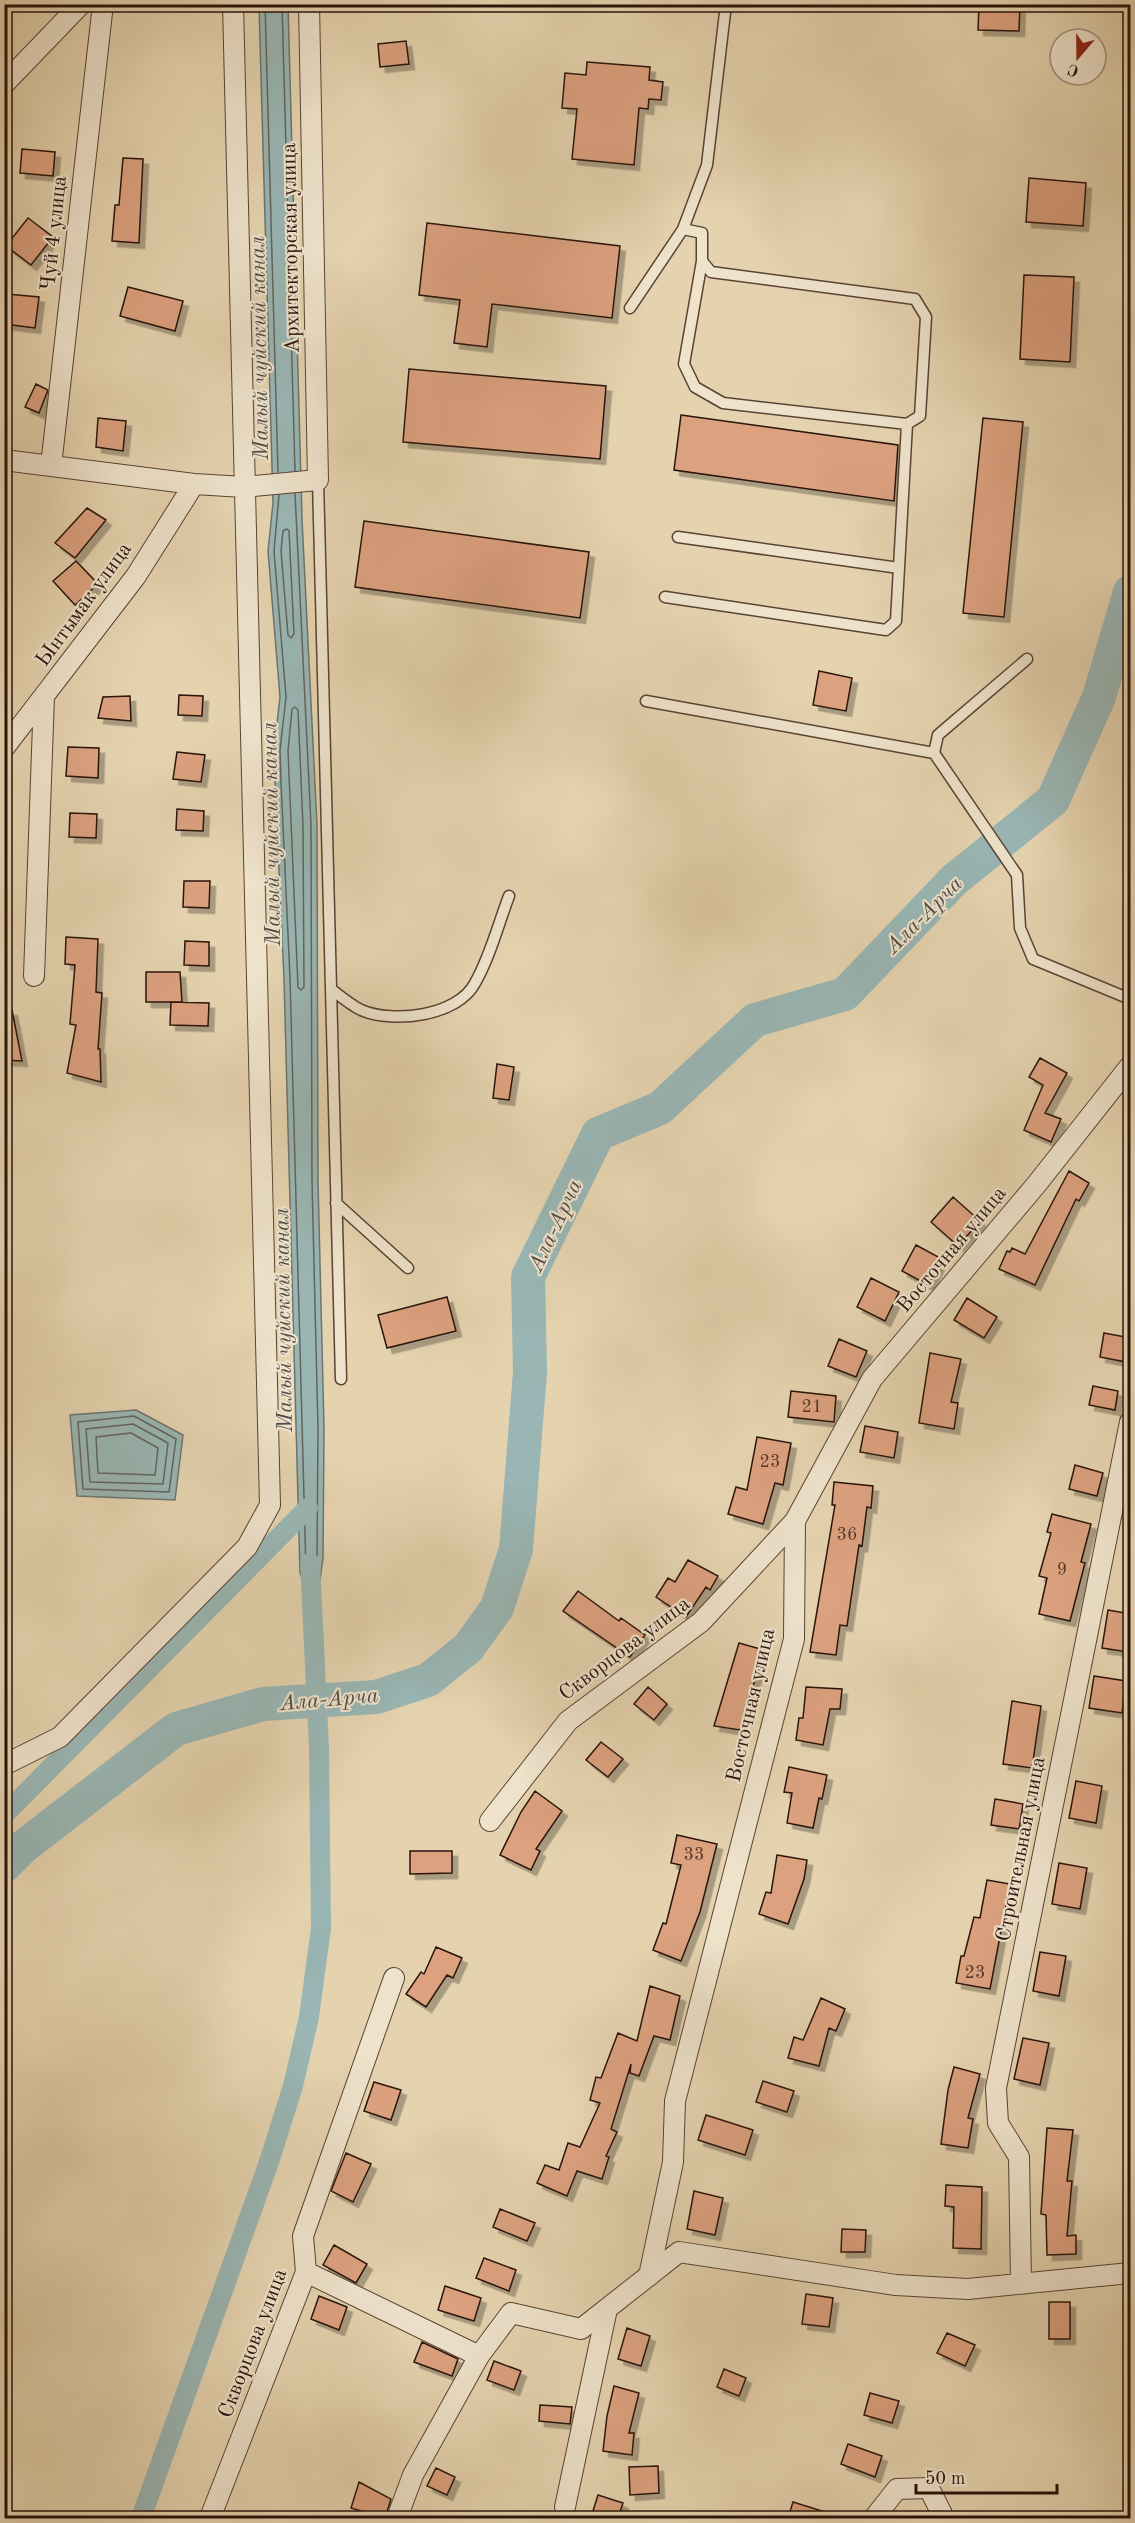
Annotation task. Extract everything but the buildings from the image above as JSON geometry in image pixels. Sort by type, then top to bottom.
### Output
[{"type":"street","points":[[4,84],[81,4]]},
{"type":"street","name":"Чуй 4 улица","points":[[51,466],[103,4]]},
{"type":"street","points":[[4,1765],[60,1737],[246,1547],[270,1505],[232,4]]},
{"type":"street","name":"Архитекторская улица","points":[[309,4],[313,481]]},
{"type":"street","points":[[4,460],[194,484],[244,487],[313,481]]},
{"type":"street","name":"Ынтымак улица","points":[[4,748],[136,576],[194,484]]},
{"type":"street","points":[[34,976],[44,696]]},
{"type":"street","name":"Восточная улица","points":[[649,2276],[673,2162],[675,2102],[794,1639],[795,1521],[872,1379],[1128,1074]]},
{"type":"street","name":"Строительная улица","points":[[1022,2283],[1019,2157],[998,2123],[996,2088],[1131,1422]]},
{"type":"street","name":"Скворцова улица","points":[[490,1821],[568,1721],[701,1622],[795,1521]]},
{"type":"street","name":"Скворцова улица","points":[[210,2518],[306,2272],[303,2236],[393,1978]]},
{"type":"street","points":[[397,2518],[414,2475],[479,2356],[511,2313],[581,2329],[679,2252],[896,2285],[968,2289],[1131,2273]]},
{"type":"street","points":[[306,2272],[479,2356]]},
{"type":"street","points":[[565,2507],[607,2309]]},
{"type":"street","points":[[874,2518],[897,2489],[929,2488],[944,2518]]},
{"type":"lane","points":[[630,308],[683,229],[706,165],[726,4]]},
{"type":"lane","points":[[683,229],[702,233],[702,261],[684,364],[695,387],[723,403],[907,424],[920,416],[926,317],[915,299],[711,272],[702,261]]},
{"type":"lane","points":[[665,597],[886,630],[896,621],[907,424]]},
{"type":"lane","points":[[313,481],[331,989],[341,1379]]},
{"type":"lane","points":[[678,537],[899,567]]},
{"type":"lane","points":[[933,753],[938,735],[1027,659]]},
{"type":"lane","points":[[646,701],[933,753],[1017,875],[1020,928],[1033,959],[1131,999]]},
{"type":"lane","points":[[331,989],[361,1010],[377,1014],[401,1016],[442,1011],[465,996],[475,984],[509,896]]},
{"type":"lane","points":[[336,1203],[408,1268]]},
{"type":"water","points":[[259,5],[288,5],[302,519],[317,825],[318,1181],[324,1428],[323,1558],[319,1587],[306,1588],[300,1573],[284,979],[274,750],[280,697],[268,551],[273,503]]},
{"type":"water","points":[[136,1410],[183,1435],[175,1500],[77,1496],[70,1415]]},
{"type":"waterway","name":"Ала-Арча","points":[[4,1866],[23,1847],[176,1729],[263,1704],[376,1697],[428,1680],[468,1648],[497,1608],[516,1549],[530,1372],[528,1277],[598,1134],[660,1108],[755,1020],[845,994],[954,880],[1053,800],[1099,697],[1130,592]]},
{"type":"waterway","points":[[4,1815],[308,1508]]},
{"type":"waterway","points":[[141,2518],[268,2165],[293,2086],[309,2017],[321,1928],[319,1748],[310,1563]]},
{"type":"water label","name":"Малый чуйский канал","points":[[258,348]]},
{"type":"water label","name":"Малый чуйский канал","points":[[270,834]]},
{"type":"water label","name":"Малый чуйский канал","points":[[282,1320]]}]
